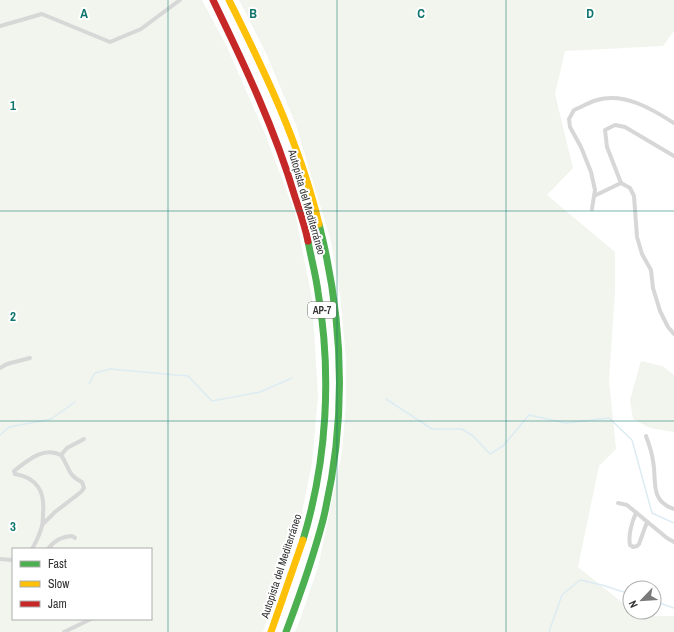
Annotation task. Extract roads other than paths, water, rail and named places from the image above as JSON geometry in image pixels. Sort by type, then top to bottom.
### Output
[{"type":"highway","points":[[208,0],[251,86],[268,116]]},
{"type":"highway","name":"Autopista del Mediterráneo","points":[[213,0],[252,78],[289,173],[309,242],[320,295],[326,365],[324,428],[317,481],[301,546],[271,632]]},
{"type":"highway","name":"Autopista del Mediterráneo","points":[[229,0],[269,84],[306,177],[320,228],[331,279],[336,313],[340,369],[337,431],[332,475],[323,519],[309,568],[286,632]]},
{"type":"highway","points":[[234,0],[264,62],[269,84]]},
{"type":"street","points":[[0,26],[42,14],[110,42],[141,29],[180,0]]},
{"type":"street","points":[[592,209],[595,190],[591,172],[581,146],[570,127],[570,119],[574,110],[598,99],[617,98],[638,103],[674,122]]},
{"type":"street","points":[[674,156],[625,127],[615,125],[605,130],[607,147],[621,182],[630,188],[634,196],[637,236],[642,254],[651,270],[653,288],[660,311],[668,327],[674,334]]},
{"type":"street","points":[[594,196],[621,182]]},
{"type":"street","points":[[0,368],[7,364],[30,358]]},
{"type":"street","points":[[646,436],[653,460],[656,493],[662,503],[674,509]]},
{"type":"street","points":[[61,455],[66,448],[84,439]]},
{"type":"street","points":[[32,548],[42,525],[44,505],[40,488],[30,479],[15,474],[14,471],[27,460],[38,455],[51,452],[61,455],[68,470],[74,478],[82,482],[84,488],[42,525]]},
{"type":"street","points":[[618,503],[626,505],[674,542]]},
{"type":"street","points":[[43,514],[48,512],[50,517]]},
{"type":"street","points":[[636,513],[629,541],[630,545],[633,547],[639,544],[647,522]]},
{"type":"street","points":[[49,548],[56,540],[61,538],[72,536],[75,538]]},
{"type":"street","points":[[0,559],[12,560]]},
{"type":"street","points":[[64,632],[89,620]]},
{"type":"waterway","points":[[89,384],[95,373],[110,369],[188,376],[212,401],[260,392],[292,378]]},
{"type":"waterway","points":[[386,399],[432,429],[462,429],[473,436],[490,454],[503,446],[529,415],[566,423],[609,418],[632,440],[652,513],[674,523]]},
{"type":"waterway","points":[[0,435],[9,427],[51,419],[75,402]]},
{"type":"waterway","points":[[549,632],[562,595],[580,580],[622,591]]},
{"type":"waterway","points":[[662,604],[674,608]]}]
